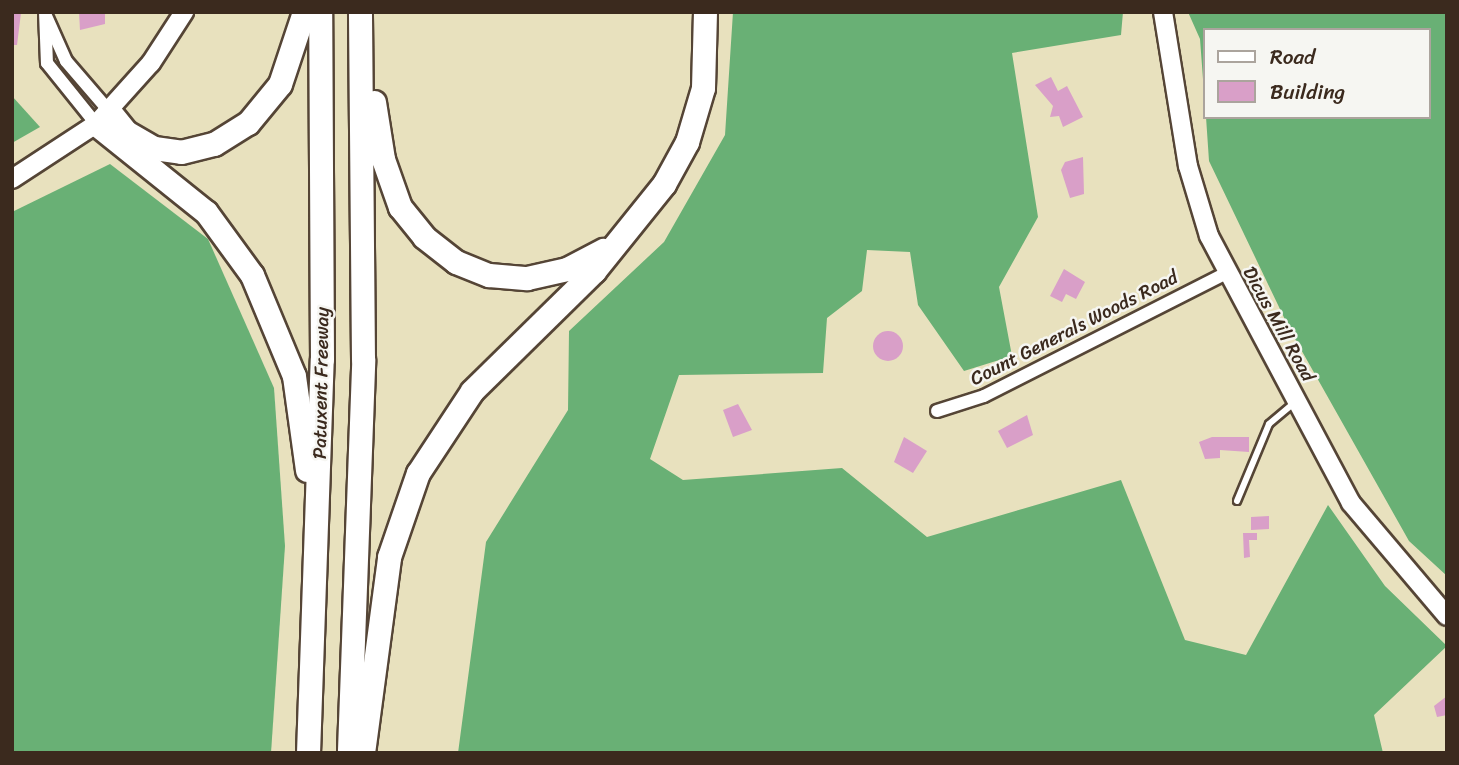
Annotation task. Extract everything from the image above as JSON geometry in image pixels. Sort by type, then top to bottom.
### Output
[{"type":"highway","points":[[103,118],[154,148],[181,152],[214,144],[248,122],[280,84],[304,12]]},
{"type":"highway","name":"Patuxent Freeway","points":[[309,753],[322,345],[320,12]]},
{"type":"highway","name":"Patuxent Freeway","points":[[349,753],[363,359],[360,12]]},
{"type":"highway","points":[[370,12],[383,159],[400,207],[438,250],[472,270],[527,278],[586,260],[633,226]]},
{"type":"highway","points":[[363,753],[389,557],[418,473],[472,391],[633,226],[678,162],[696,117],[705,62],[705,12]]},
{"type":"highway","points":[[103,118],[206,212],[253,275],[284,341],[306,449],[311,720]]},
{"type":"street","points":[[12,179],[103,118],[184,12]]},
{"type":"street","name":"Dicus Mill Road","points":[[1163,12],[1196,200],[1226,273],[1298,400],[1351,503],[1447,616]]},
{"type":"street","points":[[45,13],[66,61],[103,118]]},
{"type":"street","points":[[45,13],[47,63],[103,118]]},
{"type":"street","name":"Count Generals Woods Road","points":[[937,411],[984,396],[1226,273]]},
{"type":"lane","points":[[1237,501],[1269,424],[1298,400]]},
{"type":"green space","points":[[733,12],[1123,12],[1121,35],[1012,53],[1038,217],[999,287],[1012,356],[964,371],[918,305],[910,252],[867,250],[862,291],[827,318],[823,373],[679,375],[650,459],[683,480],[842,468],[927,537],[1121,480],[1185,640],[1246,655],[1328,505],[1385,586],[1447,646],[1374,715],[1383,753],[458,753],[486,542],[568,410],[569,331],[664,242],[725,135]]},
{"type":"green space","points":[[1188,12],[1447,12],[1447,576],[1409,541],[1290,330],[1209,161],[1206,119],[1431,119],[1431,28],[1204,28],[1204,93],[1200,39]]},
{"type":"green space","points":[[12,96],[40,127],[12,143]]},
{"type":"green space","points":[[110,164],[208,239],[274,388],[285,546],[271,753],[12,753],[12,212]]},
{"type":"building","points":[[79,12],[105,12],[105,24],[80,30]]},
{"type":"building","points":[[12,13],[21,13],[17,45],[12,45]]},
{"type":"building","points":[[1051,77],[1058,91],[1067,86],[1083,117],[1063,127],[1059,116],[1050,117],[1053,106],[1035,85]]},
{"type":"building","points":[[1083,157],[1084,194],[1070,198],[1061,170],[1065,162]]},
{"type":"building","points":[[1064,269],[1085,282],[1076,299],[1066,294],[1062,302],[1050,296]]},
{"type":"building","points":[[888,331],[899,335],[903,346],[899,357],[888,361],[877,357],[873,346],[877,335]]},
{"type":"building","points":[[738,404],[752,430],[733,437],[723,410]]},
{"type":"building","points":[[1027,415],[1033,435],[1007,448],[998,431]]},
{"type":"building","points":[[904,437],[927,451],[913,473],[894,462]]},
{"type":"building","points":[[1212,437],[1249,437],[1249,452],[1220,450],[1220,458],[1205,459],[1199,442]]},
{"type":"building","points":[[1269,516],[1269,529],[1251,530],[1251,517]]},
{"type":"building","points":[[1243,533],[1257,533],[1257,540],[1249,540],[1250,557],[1244,558]]},
{"type":"building","points":[[1447,696],[1447,715],[1437,717],[1434,706]]}]
